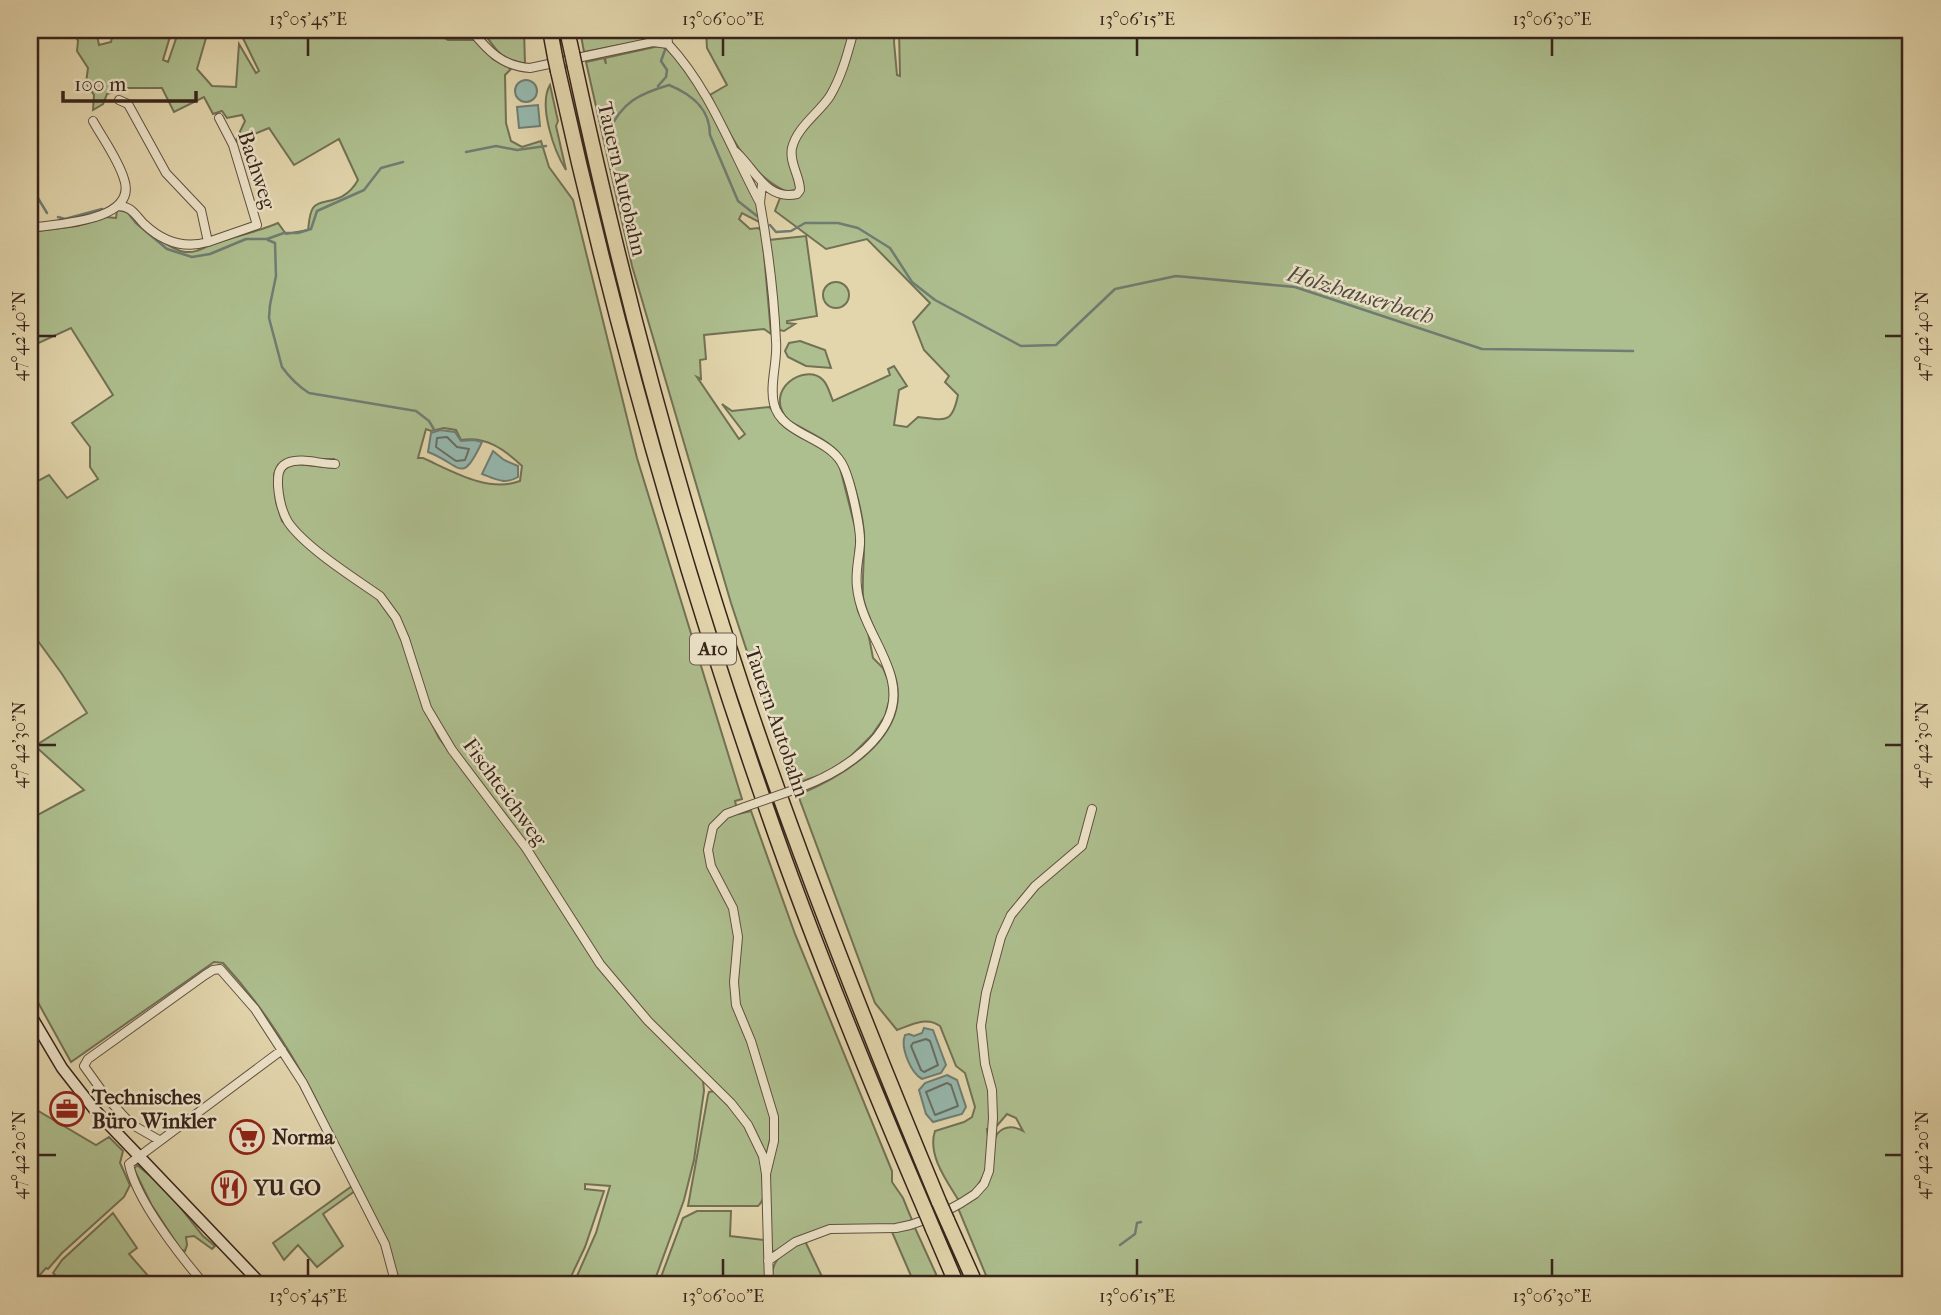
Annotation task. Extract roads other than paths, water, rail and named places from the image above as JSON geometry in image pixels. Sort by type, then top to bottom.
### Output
[{"type":"highway","name":"Tauern Autobahn","points":[[550,30],[605,271],[650,440],[727,692],[809,925],[957,1285]]},
{"type":"highway","name":"Tauern Autobahn","points":[[567,30],[622,269],[658,408],[738,673],[865,1025],[976,1285]]},
{"type":"main road","points":[[30,1014],[50,1049],[94,1108],[262,1285]]},
{"type":"street","points":[[471,30],[494,56],[515,67],[530,68],[653,42],[668,44]]},
{"type":"street","points":[[667,30],[668,44],[704,92],[760,203]]},
{"type":"street","points":[[731,148],[743,158],[761,184],[783,194],[797,194],[800,190],[792,150],[796,138],[830,96],[854,30]]},
{"type":"street","points":[[119,100],[128,104],[166,173],[201,210],[208,242]]},
{"type":"street","name":"Bachweg","points":[[118,206],[132,209],[146,226],[169,241],[194,246],[257,225],[233,145],[219,118]]},
{"type":"street","points":[[30,228],[78,222],[102,215],[118,206],[126,181],[93,121]]},
{"type":"street","points":[[761,184],[760,203],[777,342],[773,401],[777,414],[834,453],[846,474],[859,530],[856,573],[859,600],[892,680],[894,697],[890,716],[866,750],[844,768],[825,779],[726,814],[713,827],[708,849],[711,866],[733,908],[738,937],[734,982],[736,1005],[751,1041],[774,1117],[774,1140],[766,1174],[769,1285]]},
{"type":"street","name":"Fischteichweg","points":[[335,464],[299,461],[286,463],[281,468],[278,475],[278,492],[287,521],[310,544],[380,596],[388,606],[405,639],[427,708],[452,750],[526,849],[600,964],[648,1021],[731,1103],[748,1125],[763,1156],[766,1174]]},
{"type":"street","points":[[768,1261],[795,1242],[830,1229],[896,1228],[910,1225],[961,1203],[984,1184],[989,1171],[993,1118],[992,1090],[985,1064],[981,1026],[986,993],[1001,937],[1011,915],[1035,886],[1082,846],[1092,809]]},
{"type":"street","points":[[159,1140],[135,1127],[117,1110],[85,1068],[88,1059],[205,975],[217,969],[224,971],[247,999],[303,1083],[384,1244],[396,1285]]},
{"type":"street","points":[[205,1285],[163,1230],[138,1187],[129,1164],[282,1050]]},
{"type":"water","points":[[526,80],[534,83],[537,91],[534,99],[526,102],[518,99],[515,91],[518,83]]},
{"type":"water","points":[[538,105],[540,126],[519,128],[517,107]]},
{"type":"water","points":[[440,430],[455,432],[461,441],[482,442],[475,456],[464,468],[454,466],[428,452],[431,433]]},
{"type":"water","points":[[493,451],[518,466],[518,477],[504,481],[482,474]]},
{"type":"water","points":[[924,1028],[933,1030],[946,1065],[941,1073],[922,1079],[908,1060],[904,1040],[905,1035],[914,1036],[922,1033]]},
{"type":"water","points":[[947,1075],[957,1080],[966,1107],[962,1114],[933,1122],[926,1114],[919,1090],[925,1083]]},
{"type":"waterway","name":"Holzhauserbach","points":[[658,86],[666,77],[667,70],[661,61],[665,50]]},
{"type":"waterway","name":"Holzhauserbach","points":[[609,131],[626,106],[640,96],[669,85],[685,93],[698,103],[707,117],[710,135],[738,201],[757,216]]},
{"type":"waterway","name":"Holzhauserbach","points":[[466,152],[496,146],[517,150],[546,146]]},
{"type":"waterway","name":"Holzhauserbach","points":[[128,213],[167,249],[192,257],[210,254],[246,239],[267,239],[311,229],[317,211],[364,190],[381,168],[403,162]]},
{"type":"waterway","name":"Holzhauserbach","points":[[30,185],[47,213]]},
{"type":"waterway","name":"Holzhauserbach","points":[[58,217],[65,219],[102,209]]},
{"type":"waterway","name":"Holzhauserbach","points":[[770,225],[776,232],[791,231],[805,223],[838,223],[858,228],[890,248],[912,282],[935,300],[1021,346],[1056,345],[1115,289],[1176,276],[1295,287],[1482,349],[1633,351]]},
{"type":"waterway","name":"Holzhauserbach","points":[[268,240],[275,243],[276,276],[269,318],[282,367],[288,375],[309,393],[416,411],[429,421],[435,431]]},
{"type":"waterway","points":[[1120,1245],[1135,1234],[1137,1223],[1141,1222]]},
{"type":"place","name":"Technisches Büro Winkler","points":[[67,1109]]},
{"type":"place","name":"Norma","points":[[247,1137]]},
{"type":"place","name":"YU GO","points":[[229,1188]]}]
